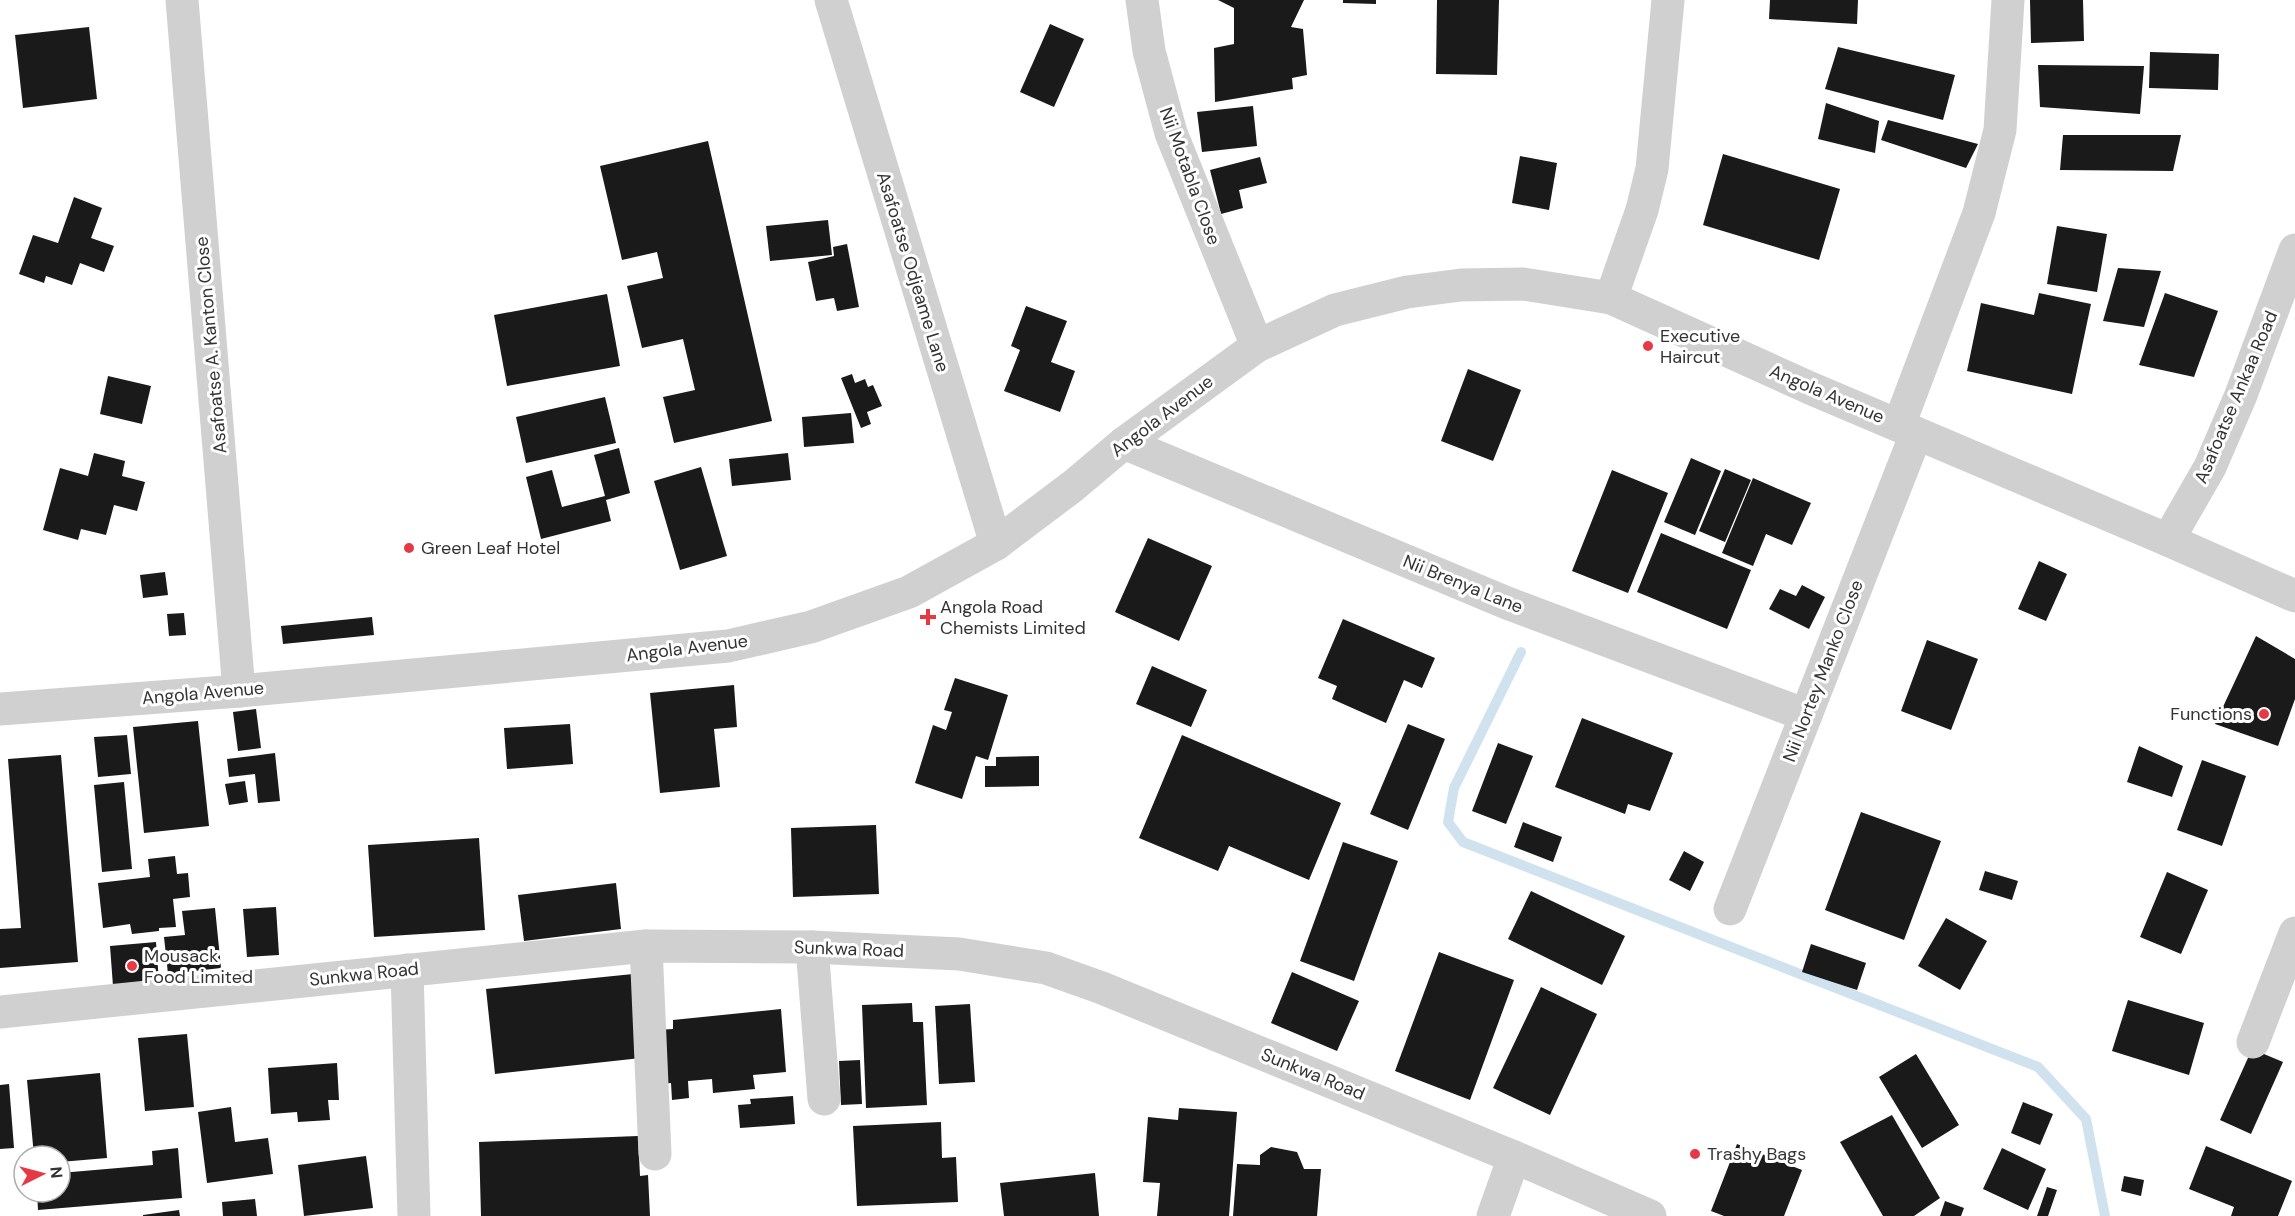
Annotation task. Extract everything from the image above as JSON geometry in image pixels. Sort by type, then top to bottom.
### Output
[{"type":"street","name":"Asafoatse A. Kanton Close","points":[[182,0],[239,691]]},
{"type":"street","name":"Asafoatse Odjeame Lane","points":[[831,0],[996,544]]},
{"type":"street","name":"Nii Motabla Close","points":[[1142,0],[1149,51],[1171,133],[1257,346]]},
{"type":"street","points":[[1611,298],[1642,210],[1653,169],[1668,0]]},
{"type":"street","name":"Nii Nortey Manko Close","points":[[1730,909],[1806,715],[1907,429],[1979,213],[2000,130],[2008,0]]},
{"type":"street","name":"Asafoatse Ankaa Road","points":[[2168,540],[2210,467],[2241,395],[2295,250]]},
{"type":"street","name":"Angola Avenue","points":[[0,709],[239,691],[728,646],[811,627],[909,591],[996,544],[1073,486],[1124,442],[1257,346],[1335,310],[1407,292],[1461,285],[1522,284],[1611,298],[1810,388],[2295,596]]},
{"type":"street","name":"Nii Brenya Lane","points":[[1124,442],[1507,603],[1806,715]]},
{"type":"street","points":[[2253,1042],[2295,933]]},
{"type":"street","points":[[646,946],[655,1154]]},
{"type":"street","name":"Sunkwa Road","points":[[0,1012],[646,946],[812,947],[959,954],[1046,968],[1102,988],[1514,1157],[1650,1216]]},
{"type":"street","points":[[812,947],[824,1100]]},
{"type":"street","points":[[407,970],[414,1216]]},
{"type":"street","points":[[1493,1216],[1514,1157]]},
{"type":"building","points":[[1218,0],[1304,0],[1291,27],[1303,29],[1307,75],[1292,78],[1293,89],[1215,102],[1214,48],[1234,44],[1234,8]]},
{"type":"building","points":[[1343,0],[1376,0],[1376,4],[1343,3]]},
{"type":"building","points":[[1437,0],[1499,0],[1497,75],[1436,74]]},
{"type":"building","points":[[1770,0],[1858,0],[1857,24],[1769,19]]},
{"type":"building","points":[[2030,0],[2083,0],[2084,41],[2031,43]]},
{"type":"building","points":[[1050,24],[1084,39],[1054,107],[1020,92]]},
{"type":"building","points":[[89,27],[97,99],[23,108],[15,35]]},
{"type":"building","points":[[1838,47],[1955,75],[1943,120],[1825,89]]},
{"type":"building","points":[[2150,52],[2219,54],[2218,90],[2149,88]]},
{"type":"building","points":[[2038,65],[2144,66],[2140,114],[2040,107]]},
{"type":"building","points":[[1826,103],[1879,121],[1875,153],[1818,139]]},
{"type":"building","points":[[1253,106],[1257,146],[1202,152],[1197,112]]},
{"type":"building","points":[[1888,120],[1978,144],[1966,168],[1881,140]]},
{"type":"building","points":[[2063,135],[2181,135],[2173,171],[2060,170]]},
{"type":"building","points":[[708,141],[772,421],[674,443],[663,397],[695,390],[683,339],[642,348],[627,286],[663,278],[657,252],[622,260],[600,166]]},
{"type":"building","points":[[1723,154],[1840,189],[1819,260],[1703,225]]},
{"type":"building","points":[[1520,156],[1557,163],[1549,210],[1512,203]]},
{"type":"building","points":[[1260,157],[1267,183],[1239,190],[1243,208],[1221,214],[1210,170]]},
{"type":"building","points":[[74,197],[102,208],[91,238],[114,246],[104,272],[80,263],[72,285],[46,276],[44,283],[19,274],[33,235],[58,243]]},
{"type":"building","points":[[828,220],[832,255],[770,261],[766,226]]},
{"type":"building","points":[[2057,226],[2107,234],[2097,292],[2047,284]]},
{"type":"building","points":[[847,244],[859,307],[837,311],[834,298],[816,301],[808,262],[834,256],[833,247]]},
{"type":"building","points":[[2118,268],[2161,271],[2144,327],[2103,321]]},
{"type":"building","points":[[2039,293],[2091,304],[2072,394],[1967,371],[1981,303],[2034,315]]},
{"type":"building","points":[[2165,293],[2218,311],[2194,377],[2139,365]]},
{"type":"building","points":[[607,294],[620,366],[507,386],[494,315]]},
{"type":"building","points":[[1026,306],[1067,321],[1051,362],[1075,371],[1060,412],[1004,391],[1020,350],[1011,346]]},
{"type":"building","points":[[1468,369],[1521,390],[1493,461],[1441,441]]},
{"type":"building","points":[[852,374],[855,383],[865,379],[868,387],[873,385],[882,406],[867,412],[871,424],[861,428],[841,378]]},
{"type":"building","points":[[108,376],[151,386],[142,424],[100,414]]},
{"type":"building","points":[[605,397],[616,443],[526,463],[516,417]]},
{"type":"building","points":[[851,413],[854,443],[804,447],[802,417]]},
{"type":"building","points":[[619,448],[630,493],[606,500],[611,521],[541,539],[526,477],[552,470],[562,507],[605,496],[594,455]]},
{"type":"building","points":[[94,453],[125,461],[122,476],[145,482],[137,511],[114,505],[106,535],[81,529],[78,540],[43,530],[60,468],[88,476]]},
{"type":"building","points":[[788,453],[791,480],[732,486],[729,459]]},
{"type":"building","points":[[1691,458],[1721,471],[1695,535],[1664,522]]},
{"type":"building","points":[[701,467],[727,556],[680,570],[654,481]]},
{"type":"building","points":[[1725,469],[1751,480],[1725,542],[1699,531]]},
{"type":"building","points":[[1612,470],[1668,493],[1628,593],[1572,571]]},
{"type":"building","points":[[1753,478],[1811,503],[1792,545],[1766,534],[1753,566],[1722,553]]},
{"type":"building","points":[[1661,533],[1751,570],[1727,629],[1637,592]]},
{"type":"building","points":[[1148,538],[1212,566],[1179,641],[1115,612]]},
{"type":"building","points":[[2039,561],[2067,574],[2046,621],[2018,609]]},
{"type":"building","points":[[165,572],[168,595],[143,598],[140,575]]},
{"type":"building","points":[[1802,585],[1825,597],[1809,629],[1769,609],[1780,589],[1796,596]]},
{"type":"building","points":[[184,613],[186,635],[169,636],[167,614]]},
{"type":"building","points":[[372,617],[374,635],[283,644],[281,626]]},
{"type":"building","points":[[1343,619],[1435,658],[1422,688],[1404,680],[1386,723],[1332,699],[1337,686],[1318,678]]},
{"type":"building","points":[[2256,636],[2295,659],[2295,699],[2278,746],[2215,724]]},
{"type":"building","points":[[1927,640],[1978,659],[1951,730],[1901,711]]},
{"type":"building","points":[[1152,666],[1207,690],[1191,727],[1136,704]]},
{"type":"building","points":[[955,678],[1008,695],[988,760],[976,756],[962,799],[915,783],[933,725],[946,730],[952,712],[944,710]]},
{"type":"building","points":[[734,685],[737,727],[714,729],[720,787],[660,793],[650,693]]},
{"type":"building","points":[[256,709],[261,748],[238,751],[233,712]]},
{"type":"building","points":[[1582,718],[1673,753],[1650,811],[1628,804],[1625,814],[1555,787]]},
{"type":"building","points":[[198,721],[209,826],[144,833],[133,727]]},
{"type":"building","points":[[570,724],[573,764],[507,769],[504,728]]},
{"type":"building","points":[[1408,724],[1445,739],[1408,830],[1370,814]]},
{"type":"building","points":[[127,735],[131,774],[98,777],[94,737]]},
{"type":"building","points":[[1182,735],[1341,803],[1309,880],[1229,846],[1218,871],[1139,838]]},
{"type":"building","points":[[1498,743],[1533,756],[1506,824],[1472,811]]},
{"type":"building","points":[[2139,746],[2183,766],[2172,797],[2127,782]]},
{"type":"building","points":[[275,753],[280,801],[258,803],[255,774],[229,777],[227,759]]},
{"type":"building","points":[[61,755],[78,962],[0,968],[0,929],[21,928],[8,759]]},
{"type":"building","points":[[1039,756],[1039,786],[985,787],[985,766],[996,766],[996,757]]},
{"type":"building","points":[[2202,760],[2246,776],[2222,846],[2177,830]]},
{"type":"building","points":[[245,781],[248,802],[229,805],[225,784]]},
{"type":"building","points":[[124,782],[132,869],[102,872],[94,785]]},
{"type":"building","points":[[1861,812],[1941,841],[1904,940],[1825,910]]},
{"type":"building","points":[[1523,822],[1562,837],[1553,862],[1514,847]]},
{"type":"building","points":[[876,825],[879,894],[793,897],[791,828]]},
{"type":"building","points":[[479,838],[485,930],[374,937],[368,845]]},
{"type":"building","points":[[1343,842],[1398,861],[1354,981],[1300,961]]},
{"type":"building","points":[[1684,851],[1704,862],[1690,891],[1669,880]]},
{"type":"building","points":[[175,856],[177,874],[188,873],[190,897],[173,899],[176,927],[132,934],[130,924],[103,928],[98,883],[150,877],[148,859]]},
{"type":"building","points":[[1985,871],[2018,881],[2012,900],[1979,890]]},
{"type":"building","points":[[2167,872],[2208,890],[2181,954],[2140,937]]},
{"type":"building","points":[[616,883],[621,929],[524,941],[518,895]]},
{"type":"building","points":[[1531,891],[1625,936],[1602,985],[1508,939]]},
{"type":"building","points":[[276,907],[279,955],[247,957],[243,909]]},
{"type":"building","points":[[215,908],[221,968],[168,974],[164,937],[185,935],[182,911]]},
{"type":"building","points":[[1946,918],[1987,941],[1960,990],[1918,966]]},
{"type":"building","points":[[156,942],[159,982],[113,986],[110,946]]},
{"type":"building","points":[[1811,944],[1866,963],[1857,990],[1802,972]]},
{"type":"building","points":[[1439,952],[1514,980],[1470,1100],[1395,1071]]},
{"type":"building","points":[[1292,972],[1359,1001],[1337,1051],[1271,1023]]},
{"type":"building","points":[[633,974],[641,1058],[495,1074],[486,989]]},
{"type":"building","points":[[1541,987],[1597,1014],[1550,1115],[1493,1088]]},
{"type":"building","points":[[2128,1000],[2204,1023],[2189,1075],[2112,1051]]},
{"type":"building","points":[[912,1003],[913,1022],[923,1022],[927,1105],[866,1108],[862,1005]]},
{"type":"building","points":[[970,1004],[975,1082],[939,1084],[935,1006]]},
{"type":"building","points":[[781,1009],[786,1072],[753,1075],[755,1089],[713,1093],[712,1079],[688,1081],[689,1098],[672,1100],[671,1083],[661,1084],[656,1030],[673,1029],[673,1020]]},
{"type":"building","points":[[187,1034],[194,1107],[145,1111],[138,1038]]},
{"type":"building","points":[[2252,1049],[2283,1062],[2251,1134],[2220,1120]]},
{"type":"building","points":[[1916,1054],[1959,1125],[1922,1148],[1879,1077]]},
{"type":"building","points":[[860,1060],[862,1104],[841,1105],[839,1061]]},
{"type":"building","points":[[337,1063],[339,1100],[328,1100],[330,1120],[298,1122],[297,1112],[271,1114],[268,1068]]},
{"type":"building","points":[[100,1073],[107,1158],[72,1161],[72,1144],[33,1144],[27,1080]]},
{"type":"building","points":[[9,1084],[14,1144],[12,1148],[0,1149],[0,1085]]},
{"type":"building","points":[[793,1096],[795,1124],[740,1128],[738,1105],[751,1104],[750,1099]]},
{"type":"building","points":[[2023,1102],[2053,1114],[2040,1145],[2011,1133]]},
{"type":"building","points":[[231,1107],[235,1142],[268,1138],[273,1174],[207,1183],[198,1112]]},
{"type":"building","points":[[1179,1108],[1237,1112],[1229,1216],[1157,1216],[1160,1183],[1143,1182],[1148,1117],[1178,1120]]},
{"type":"building","points":[[1892,1115],[1940,1198],[1914,1216],[1883,1216],[1840,1142]]},
{"type":"building","points":[[941,1122],[942,1158],[956,1157],[958,1202],[857,1206],[853,1126]]},
{"type":"building","points":[[638,1136],[640,1176],[648,1175],[650,1216],[481,1216],[479,1142]]},
{"type":"building","points":[[1737,1144],[1802,1170],[1784,1216],[1724,1216],[1711,1211]]},
{"type":"building","points":[[2206,1146],[2292,1181],[2278,1216],[2231,1216],[2234,1207],[2189,1189]]},
{"type":"building","points":[[1271,1147],[1297,1152],[1304,1169],[1321,1169],[1317,1216],[1233,1216],[1237,1164],[1260,1165],[1260,1155]]},
{"type":"building","points":[[178,1148],[182,1198],[38,1210],[38,1204],[72,1204],[72,1172],[153,1165],[152,1151]]},
{"type":"building","points":[[2002,1148],[2046,1169],[2028,1210],[1983,1189]]},
{"type":"building","points":[[366,1156],[373,1208],[304,1216],[298,1165]]},
{"type":"building","points":[[1095,1173],[1099,1216],[1004,1216],[1000,1183]]},
{"type":"building","points":[[2124,1176],[2144,1180],[2141,1196],[2121,1191]]},
{"type":"building","points":[[2047,1187],[2057,1190],[2048,1216],[2037,1216]]},
{"type":"building","points":[[255,1199],[257,1216],[223,1216],[222,1202]]},
{"type":"building","points":[[1945,1201],[1964,1208],[1961,1216],[1940,1216]]},
{"type":"building","points":[[179,1210],[180,1216],[143,1216],[143,1215]]},
{"type":"waterway","points":[[1521,652],[1454,788],[1448,822],[1463,842],[2038,1067],[2086,1119],[2105,1216]]},
{"type":"place","name":"Executive Haircut","points":[[1648,346]]},
{"type":"place","name":"Green Leaf Hotel","points":[[409,548]]},
{"type":"place","name":"Angola Road Chemists Limited","points":[[928,617]]},
{"type":"place","name":"Functions","points":[[2264,714]]},
{"type":"place","name":"Mousack Food Limited","points":[[132,966]]},
{"type":"place","name":"Trashy Bags","points":[[1695,1154]]}]
